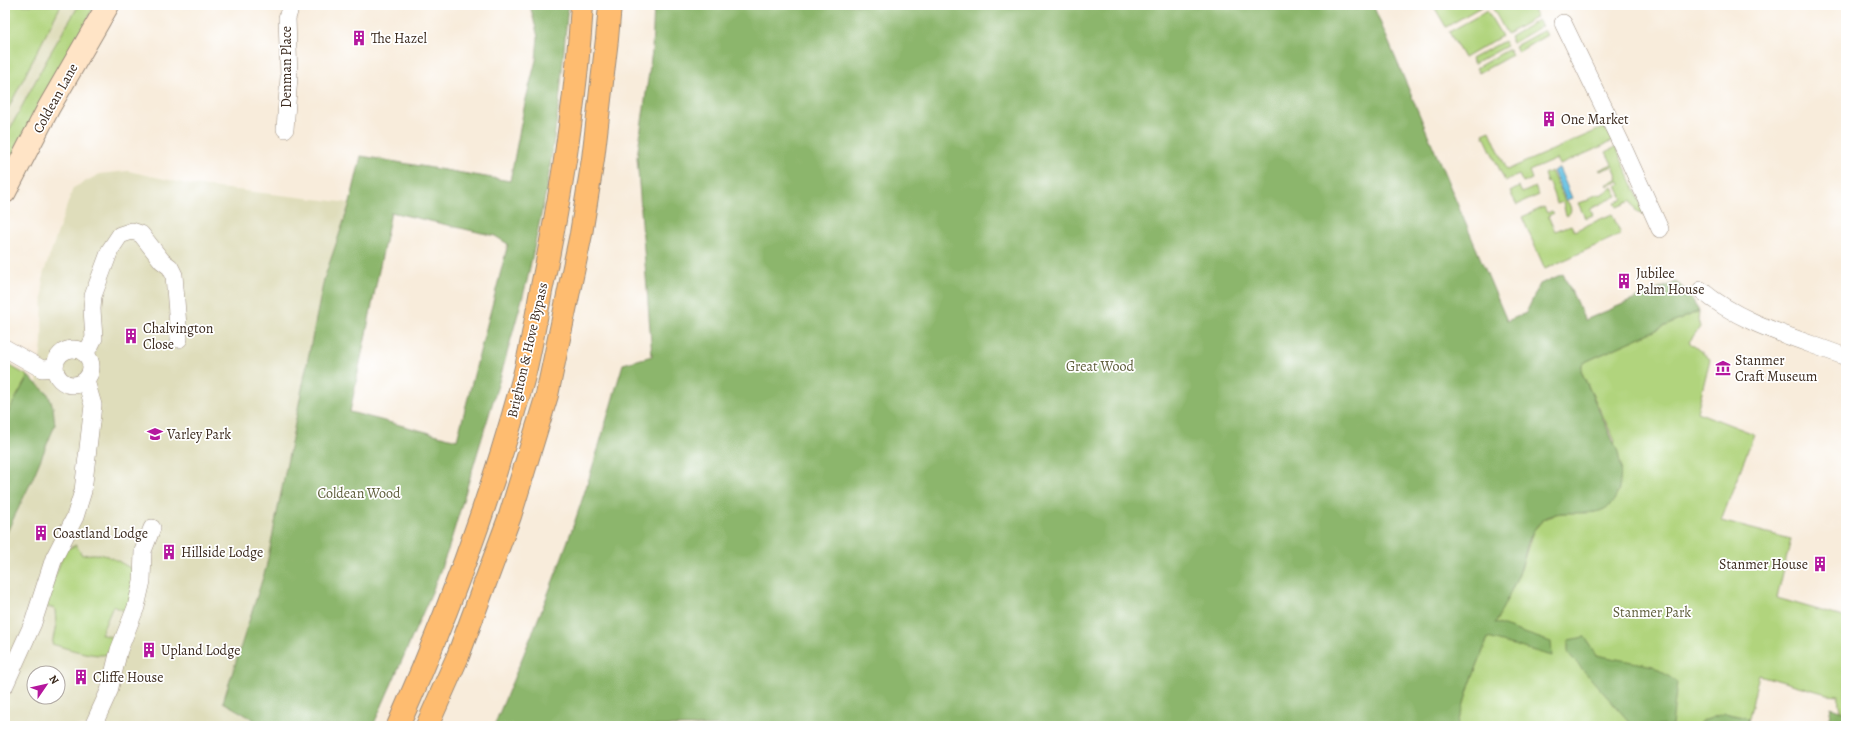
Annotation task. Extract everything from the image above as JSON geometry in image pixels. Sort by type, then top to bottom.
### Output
[{"type":"highway","name":"Brighton & Hove Bypass","points":[[398,726],[432,649],[484,508],[522,386],[555,225],[566,157],[582,5]]},
{"type":"highway","name":"Brighton & Hove Bypass","points":[[427,726],[458,656],[510,516],[547,395],[581,234],[590,182],[610,5]]},
{"type":"street","name":"Coldean Lane","points":[[5,192],[49,107],[108,5]]},
{"type":"street","name":"Denman Place","points":[[285,129],[289,77],[287,18],[291,5]]},
{"type":"street","points":[[1563,22],[1622,145],[1660,229]]},
{"type":"street","points":[[84,353],[94,338],[92,309],[93,296],[110,250],[120,235],[132,231],[141,234],[162,261],[170,267],[174,276],[179,339]]},
{"type":"street","points":[[1701,290],[1713,300],[1765,326],[1846,356]]},
{"type":"street","points":[[5,348],[42,370],[55,368]]},
{"type":"street","points":[[73,349],[88,356],[91,372],[86,381],[75,385],[64,383],[56,374],[55,368],[58,357],[62,353],[73,349]]},
{"type":"street","points":[[6,683],[33,623],[49,569],[75,517],[82,491],[93,405],[86,381]]},
{"type":"street","points":[[93,726],[109,691],[121,644],[136,607],[142,581],[143,551],[152,528]]},
{"type":"shaded area","points":[[5,5],[79,5],[52,50],[5,138]]},
{"type":"shaded area","name":"Varley Park","points":[[128,171],[192,185],[350,203],[324,279],[266,568],[223,702],[261,726],[5,726],[5,456],[29,413],[37,383],[42,344],[43,275],[73,188],[100,174]]},
{"type":"green space","points":[[5,5],[61,5],[9,107],[5,106]]},
{"type":"green space","points":[[79,5],[95,5],[5,180],[5,138],[52,50]]},
{"type":"green space","name":"Coldean Wood","points":[[530,5],[568,5],[559,104],[547,187],[527,281],[501,375],[448,550],[432,592],[373,726],[261,726],[261,724],[223,702],[266,568],[324,279],[350,203],[361,156],[510,181],[525,103],[536,60],[538,37]],"holes":[[[391,212],[495,236],[508,244],[457,440],[350,412]]]},
{"type":"green space","name":"Great Wood","points":[[654,5],[1373,5],[1507,321],[1526,313],[1540,284],[1563,274],[1585,320],[1676,282],[1686,291],[1699,311],[1587,361],[1582,365],[1581,371],[1618,452],[1620,460],[1620,479],[1616,497],[1611,504],[1604,509],[1595,512],[1554,514],[1541,522],[1534,530],[1530,538],[1521,568],[1495,623],[1551,642],[1552,656],[1488,638],[1470,684],[1457,726],[494,726],[559,566],[582,499],[623,364],[652,356],[637,157],[652,51]]},
{"type":"green space","points":[[1433,5],[1484,5],[1446,27]]},
{"type":"green space","points":[[1497,5],[1530,5],[1537,17],[1507,34],[1492,7]]},
{"type":"green space","points":[[1487,11],[1502,36],[1464,58],[1449,32]]},
{"type":"green space","points":[[1538,20],[1542,26],[1513,43],[1510,37]]},
{"type":"green space","points":[[1544,30],[1547,35],[1518,52],[1515,46]]},
{"type":"green space","points":[[1504,41],[1507,46],[1474,64],[1471,59]]},
{"type":"green space","points":[[1509,49],[1512,55],[1479,73],[1476,68]]},
{"type":"green space","points":[[1607,126],[1613,141],[1560,165],[1557,159],[1529,171],[1532,179],[1523,183],[1519,175],[1505,181],[1483,134],[1490,131],[1507,170]]},
{"type":"green space","points":[[1616,147],[1646,215],[1636,211],[1631,201],[1617,207],[1615,203],[1623,199],[1617,186],[1621,184],[1619,181],[1607,186],[1606,185],[1618,179],[1613,166],[1600,171],[1599,170],[1612,164],[1606,152]]},
{"type":"green space","points":[[1551,171],[1565,201],[1568,202],[1570,206],[1571,210],[1566,216],[1563,202],[1557,204],[1551,188],[1552,187],[1549,182],[1547,183],[1544,174]]},
{"type":"green space","points":[[1519,187],[1522,193],[1535,187],[1539,195],[1517,205],[1510,192]]},
{"type":"green space","points":[[1613,187],[1617,196],[1590,209],[1593,215],[1585,218],[1578,203],[1589,200],[1589,198],[1598,194],[1600,195]]},
{"type":"green space","points":[[1544,207],[1547,213],[1552,211],[1554,213],[1548,216],[1555,231],[1571,225],[1574,231],[1612,214],[1621,234],[1545,269],[1522,217]]},
{"type":"green space","name":"Stanmer Park","points":[[1699,311],[1698,320],[1700,327],[1689,342],[1710,359],[1697,412],[1754,434],[1721,521],[1791,539],[1777,598],[1846,618],[1846,726],[1839,707],[1839,695],[1827,694],[1759,675],[1747,726],[1457,726],[1470,684],[1488,638],[1521,569],[1533,531],[1543,520],[1558,513],[1595,512],[1615,441],[1581,371],[1582,365],[1587,361]]},
{"type":"green space","points":[[5,363],[28,376],[5,418]]},
{"type":"green space","points":[[28,376],[48,394],[53,407],[55,425],[32,480],[5,536],[5,418]]},
{"type":"green space","points":[[76,545],[82,555],[105,555],[136,571],[127,612],[113,606],[101,634],[117,639],[114,650],[109,654],[102,655],[84,653],[52,644],[56,625],[55,609],[44,606],[65,550]]},
{"type":"green space","points":[[1585,637],[1596,655],[1653,666],[1677,682],[1672,726],[1633,726],[1568,653],[1568,640]]},
{"type":"green space","points":[[1831,708],[1846,713],[1846,726],[1827,726]]},
{"type":"green space","points":[[1725,713],[1748,718],[1747,726],[1699,726],[1700,722]]},
{"type":"water","points":[[1559,168],[1572,198],[1566,200],[1553,171]]},
{"type":"place","name":"The Hazel","points":[[359,38]]},
{"type":"place","name":"One Market","points":[[1549,119]]},
{"type":"place","name":"Jubilee Palm House","points":[[1624,281]]},
{"type":"place","name":"Chalvington Close","points":[[131,336]]},
{"type":"place","name":"Stanmer Craft Museum","points":[[1723,368]]},
{"type":"place","name":"Varley Park","points":[[155,434]]},
{"type":"place","name":"Coastland Lodge","points":[[41,533]]},
{"type":"place","name":"Hillside Lodge","points":[[169,552]]},
{"type":"place","name":"Stanmer House","points":[[1820,564]]},
{"type":"place","name":"Upland Lodge","points":[[149,650]]},
{"type":"place","name":"Cliffe House","points":[[81,677]]}]
